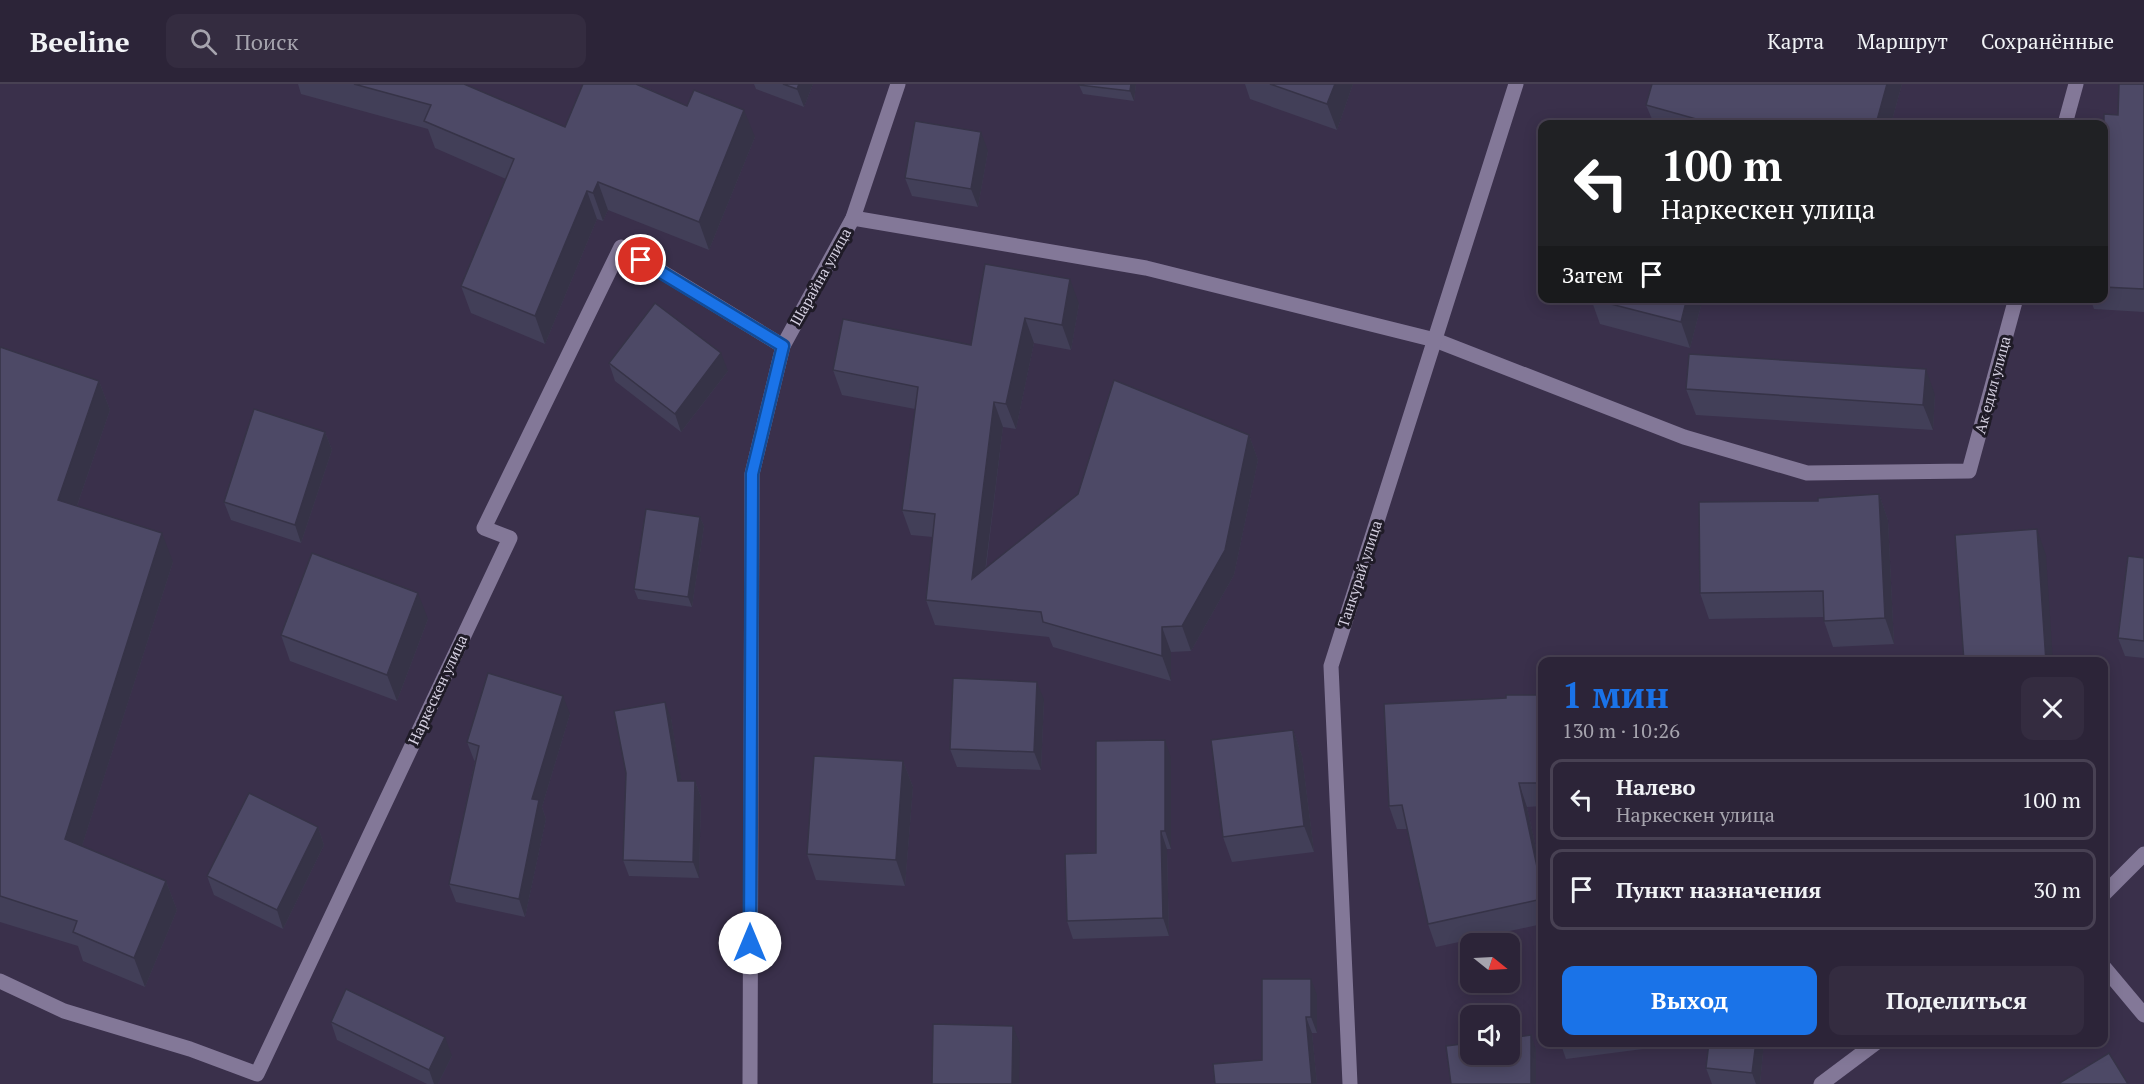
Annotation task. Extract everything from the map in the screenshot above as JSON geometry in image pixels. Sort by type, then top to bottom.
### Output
[{"type":"street","name":"Шарайна улица","points":[[750,1084],[752,474],[783,346],[853,218],[898,84]]},
{"type":"street","name":"Танкурай улица","points":[[1350,1084],[1331,666],[1516,84]]},
{"type":"street","points":[[2066,120],[2076,84]]},
{"type":"street","points":[[853,218],[1146,268],[1435,340]]},
{"type":"street","name":"Наркескен улица","points":[[0,981],[64,1011],[190,1049],[257,1074],[510,538],[484,528],[621,247],[783,346]]},
{"type":"street","name":"Ак едил улица","points":[[1435,340],[1684,437],[1808,473],[1969,471],[2015,303]]},
{"type":"street","points":[[2108,890],[2144,854]]},
{"type":"street","points":[[2108,972],[2144,1015]]},
{"type":"street","points":[[1821,1084],[1870,1047]]},
{"type":"building","points":[[354,84],[464,84],[565,127],[583,84],[636,84],[687,106],[694,90],[744,110],[699,222],[598,182],[593,193],[587,191],[535,316],[461,286],[514,159],[424,121],[431,105]]},
{"type":"building","points":[[783,84],[799,84],[797,89]]},
{"type":"building","points":[[1080,84],[1131,84],[1130,91]]},
{"type":"building","points":[[1270,84],[1335,84],[1327,104]]},
{"type":"building","points":[[1652,84],[1887,84],[1877,120],[1700,120],[1646,105]]},
{"type":"building","points":[[2119,84],[2144,84],[2144,289],[2108,287],[2108,120],[2104,120],[2104,114],[2118,115]]},
{"type":"building","points":[[915,121],[981,132],[971,189],[905,178]]},
{"type":"building","points":[[985,264],[1070,279],[1062,325],[1025,318],[1006,404],[994,402],[972,579],[1078,494],[1114,380],[1249,435],[1225,550],[1182,626],[1162,627],[1162,656],[1043,622],[1041,612],[926,600],[935,514],[902,510],[918,387],[833,370],[843,319],[971,345]]},
{"type":"building","points":[[655,303],[721,353],[675,414],[609,363]]},
{"type":"building","points":[[1607,303],[1686,303],[1681,322]]},
{"type":"building","points":[[0,347],[99,381],[58,500],[162,533],[65,839],[166,881],[134,958],[73,932],[77,921],[0,896]]},
{"type":"building","points":[[1689,354],[1926,369],[1923,405],[1686,389]]},
{"type":"building","points":[[254,409],[325,432],[295,525],[224,502]]},
{"type":"building","points":[[1879,494],[1885,618],[1824,621],[1823,591],[1700,593],[1699,502],[1818,501],[1818,498]]},
{"type":"building","points":[[646,509],[700,517],[688,597],[634,589]]},
{"type":"building","points":[[2037,529],[2046,657],[1964,657],[1955,535]]},
{"type":"building","points":[[312,553],[418,593],[387,675],[281,635]]},
{"type":"building","points":[[2128,556],[2144,558],[2144,641],[2118,638]]},
{"type":"building","points":[[488,673],[563,696],[532,799],[539,800],[519,899],[449,884],[479,746],[467,742]]},
{"type":"building","points":[[953,678],[1037,682],[1034,752],[950,749]]},
{"type":"building","points":[[1506,695],[1538,695],[1538,783],[1519,783],[1538,871],[1538,900],[1428,924],[1402,805],[1389,806],[1384,704],[1506,698]]},
{"type":"building","points":[[665,702],[678,781],[695,781],[693,862],[623,860],[626,773],[614,711]]},
{"type":"building","points":[[1293,730],[1304,826],[1223,837],[1211,740]]},
{"type":"building","points":[[1165,740],[1165,831],[1161,831],[1163,918],[1067,921],[1065,854],[1096,853],[1096,741]]},
{"type":"building","points":[[814,756],[903,761],[896,860],[807,854]]},
{"type":"building","points":[[249,793],[318,827],[277,910],[207,876]]},
{"type":"building","points":[[1262,979],[1311,979],[1311,1017],[1306,1017],[1312,1084],[1215,1084],[1213,1064],[1262,1060]]},
{"type":"building","points":[[346,989],[445,1037],[429,1070],[331,1022]]},
{"type":"building","points":[[933,1024],[1013,1026],[1012,1084],[932,1084]]},
{"type":"building","points":[[1531,1035],[1531,1084],[1451,1084],[1446,1046],[1460,1044],[1460,1065],[1520,1065],[1520,1036]]},
{"type":"building","points":[[1708,1047],[1755,1047],[1752,1073],[1706,1068]]},
{"type":"building","points":[[2109,1053],[2128,1084],[2058,1084]]},
{"type":"route","points":[[641,260],[783,346],[752,474],[750,943]]}]
